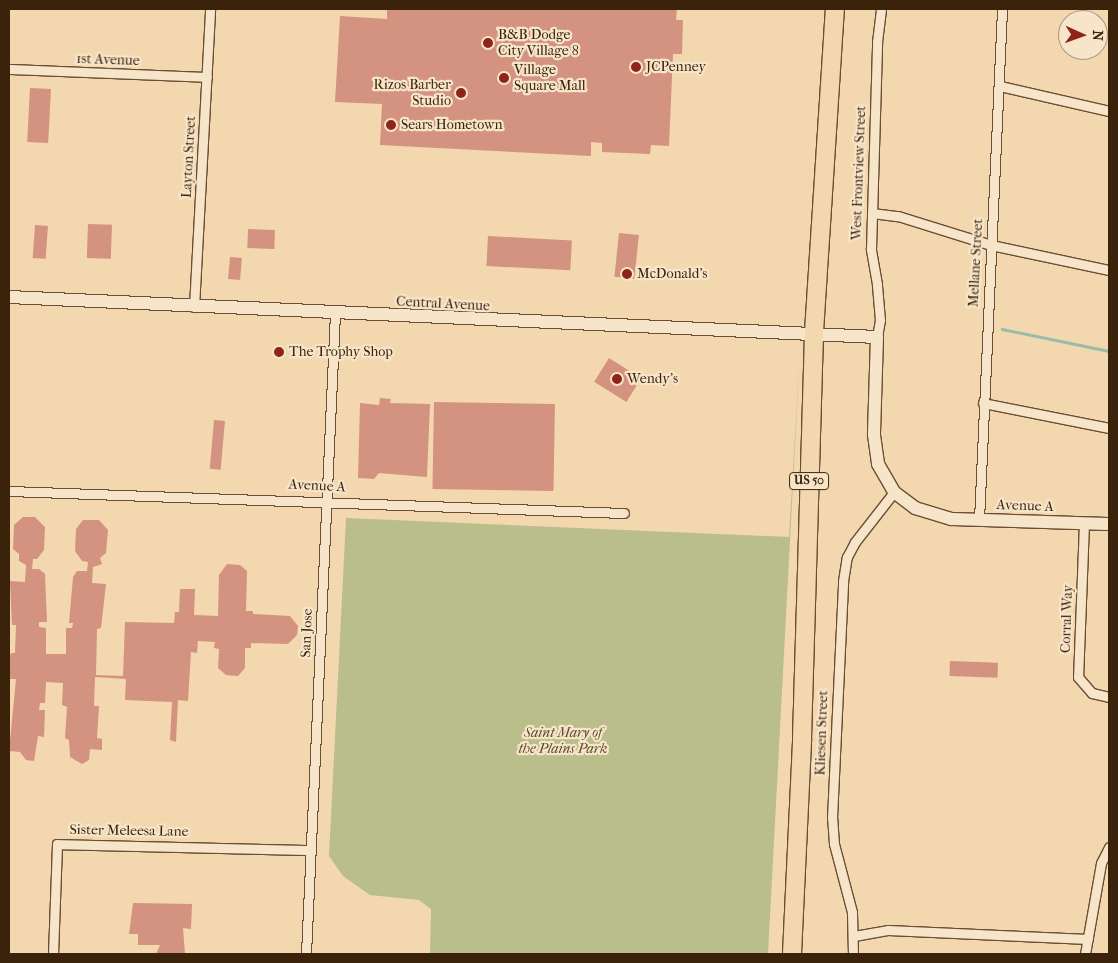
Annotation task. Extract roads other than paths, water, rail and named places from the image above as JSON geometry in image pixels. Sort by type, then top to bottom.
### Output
[{"type":"highway","name":"US 50","points":[[792,954],[802,738],[814,332],[835,9]]},
{"type":"street","name":"Layton Street","points":[[194,307],[210,9]]},
{"type":"street","name":"West Frontview Street","points":[[876,337],[880,320],[871,249],[877,42],[882,9]]},
{"type":"street","name":"Mellane Street","points":[[979,520],[1002,9]]},
{"type":"street","name":"1st Avenue","points":[[9,70],[207,77]]},
{"type":"street","points":[[1000,86],[1109,111]]},
{"type":"street","points":[[872,213],[898,216],[991,245],[1109,270]]},
{"type":"street","name":"Central Avenue","points":[[9,297],[335,314],[814,332],[876,337]]},
{"type":"street","name":"San Jose","points":[[306,954],[335,314]]},
{"type":"street","points":[[876,337],[874,435],[878,464],[894,492]]},
{"type":"street","points":[[983,403],[1109,428]]},
{"type":"street","name":"Avenue A","points":[[9,491],[624,513]]},
{"type":"street","name":"Avenue A","points":[[894,492],[915,508],[940,517],[1109,524]]},
{"type":"street","name":"Kliesen Street","points":[[853,954],[852,912],[834,844],[832,818],[838,660],[847,557],[872,519],[894,492]]},
{"type":"street","name":"Corral Way","points":[[1084,523],[1078,677],[1092,693],[1109,697]]},
{"type":"street","name":"Sister Meleesa Lane","points":[[53,954],[57,844],[311,850]]},
{"type":"street","points":[[1085,954],[1102,863],[1109,847]]},
{"type":"street","points":[[854,936],[888,930],[1088,939]]},
{"type":"waterway","points":[[1002,329],[1109,351]]},
{"type":"place","name":"B&B Dodge City Village 8","points":[[488,43]]},
{"type":"place","name":"JCPenney","points":[[636,67]]},
{"type":"place","name":"Village Square Mall","points":[[504,78]]},
{"type":"place","name":"Rizos Barber Studio","points":[[461,93]]},
{"type":"place","name":"Sears Hometown","points":[[391,125]]},
{"type":"place","name":"McDonald's","points":[[627,274]]},
{"type":"place","name":"The Trophy Shop","points":[[279,352]]},
{"type":"place","name":"Wendy's","points":[[617,379]]},
{"type":"park label","name":"Saint Mary of the Plains Park","points":[[563,742]]}]
